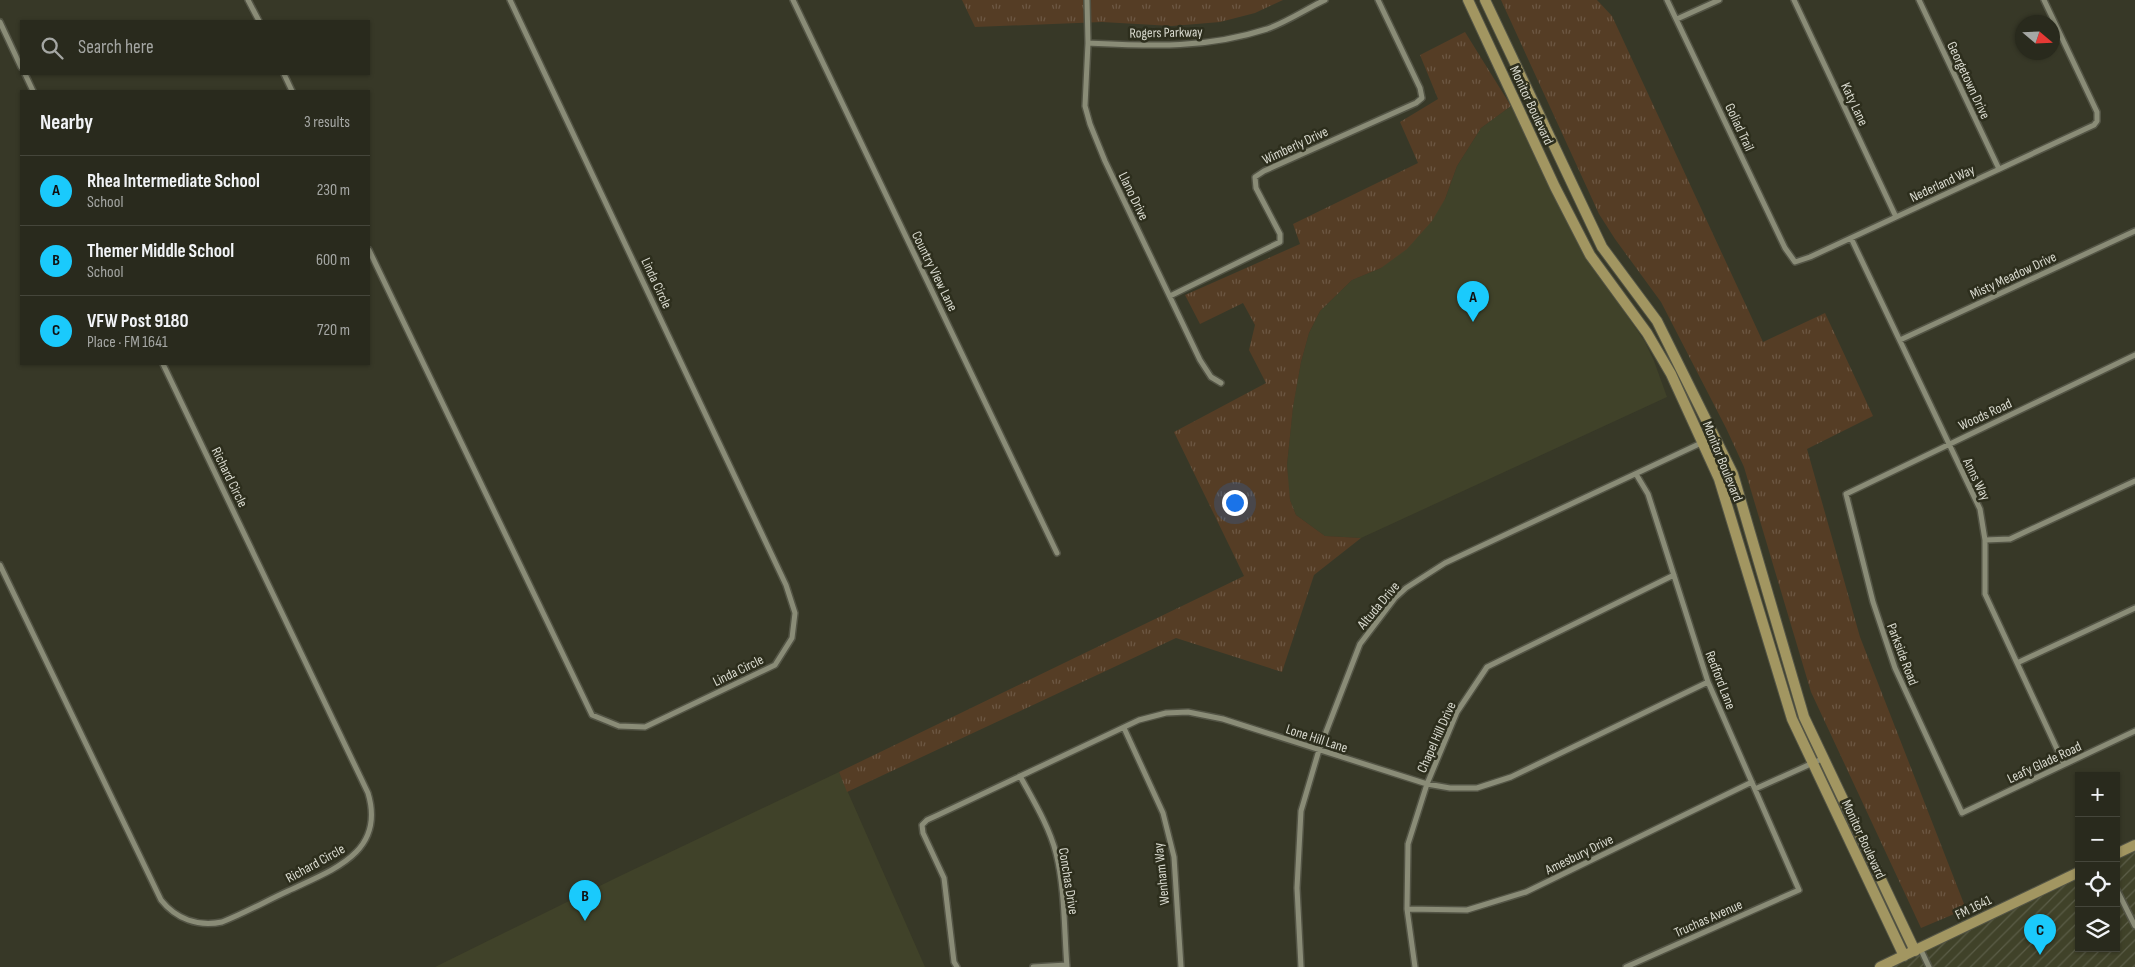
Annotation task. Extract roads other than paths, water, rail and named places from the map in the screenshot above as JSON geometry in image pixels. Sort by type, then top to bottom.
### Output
[{"type":"street","points":[[248,0],[258,20]]},
{"type":"street","name":"Linda Circle","points":[[370,252],[592,715],[619,726],[645,727],[775,664],[792,638],[796,613],[786,585],[510,0]]},
{"type":"street","name":"Country View Lane","points":[[792,0],[1057,552]]},
{"type":"street","name":"Llano Drive","points":[[1087,0],[1088,43],[1085,106],[1090,124],[1105,161],[1200,360],[1211,377],[1221,383]]},
{"type":"street","name":"Rogers Parkway","points":[[1088,43],[1178,46],[1224,41],[1269,28],[1325,0]]},
{"type":"street","name":"Wimberly Drive","points":[[1170,296],[1280,242],[1280,234],[1256,188],[1255,177],[1264,171],[1416,103],[1422,98],[1420,88],[1378,0]]},
{"type":"street","name":"Monitor Boulevard","points":[[1468,0],[1551,178],[1590,255],[1652,341],[1671,374],[1719,479],[1792,719],[1904,956]]},
{"type":"street","name":"Monitor Boulevard","points":[[1484,0],[1602,247],[1657,321],[1733,474],[1804,717],[1918,950]]},
{"type":"street","name":"Goliad Trail","points":[[1667,0],[1785,248],[1795,262]]},
{"type":"street","points":[[1677,20],[1719,0]]},
{"type":"street","name":"Katy Lane","points":[[1794,0],[1896,217]]},
{"type":"street","name":"Georgetown Drive","points":[[1919,0],[1999,169]]},
{"type":"street","name":"Nederland Way","points":[[1795,262],[1999,169],[2097,121],[2097,112],[2044,0]]},
{"type":"street","points":[[0,22],[20,64]]},
{"type":"street","points":[[25,75],[33,90]]},
{"type":"street","points":[[284,75],[292,90]]},
{"type":"street","name":"Misty Meadow Drive","points":[[1900,340],[2135,231]]},
{"type":"street","name":"Anns Way","points":[[1851,238],[1980,509],[1985,540],[1985,594],[2064,764]]},
{"type":"street","name":"Woods Road","points":[[1846,494],[2135,356]]},
{"type":"street","name":"Richard Circle","points":[[0,565],[161,900],[173,912],[189,920],[203,923],[222,922],[333,870],[356,854],[370,828],[372,808],[368,793],[163,365]]},
{"type":"street","name":"Altuda Drive","points":[[1301,967],[1297,888],[1301,811],[1319,750],[1360,644],[1380,616],[1406,588],[1446,563],[1714,436]]},
{"type":"street","name":"Redford Lane","points":[[1636,474],[1648,494],[1708,682],[1799,890]]},
{"type":"street","points":[[1985,540],[2010,539],[2135,481]]},
{"type":"street","name":"Parkside Road","points":[[1846,494],[1873,602],[1895,668],[1962,813]]},
{"type":"street","name":"Chapel Hill Drive","points":[[1415,967],[1407,909],[1408,844],[1427,784],[1457,712],[1487,667],[1674,575]]},
{"type":"street","points":[[2017,664],[2135,608]]},
{"type":"street","name":"Lone Hill Lane","points":[[957,967],[954,962],[944,878],[923,833],[922,825],[927,820],[1139,720],[1157,715],[1188,712],[1223,719],[1427,784],[1450,788],[1477,788],[1512,777],[1708,682]]},
{"type":"street","name":"Wenham Way","points":[[1124,728],[1163,813],[1174,857],[1181,967]]},
{"type":"street","name":"Leafy Glade Road","points":[[1962,813],[2135,731]]},
{"type":"street","points":[[1755,789],[1824,758]]},
{"type":"street","name":"Conchas Drive","points":[[1020,776],[1038,809],[1056,852],[1062,891],[1067,966]]},
{"type":"street","name":"Amesbury Drive","points":[[1407,909],[1467,910],[1526,892],[1752,782]]},
{"type":"street","points":[[2120,852],[2135,845]]},
{"type":"street","name":"FM 1641","points":[[1880,967],[2075,874]]},
{"type":"street","name":"Truchas Avenue","points":[[1626,967],[1799,890]]},
{"type":"street","points":[[2120,896],[2135,926]]},
{"type":"street","points":[[1918,950],[1929,967]]},
{"type":"street","points":[[1033,967],[1067,966]]},
{"type":"place","name":"Rhea Intermediate School","points":[[1473,322]]},
{"type":"place","name":"Themer Middle School","points":[[585,921]]},
{"type":"place","name":"VFW Post 9180","points":[[2040,955]]}]
